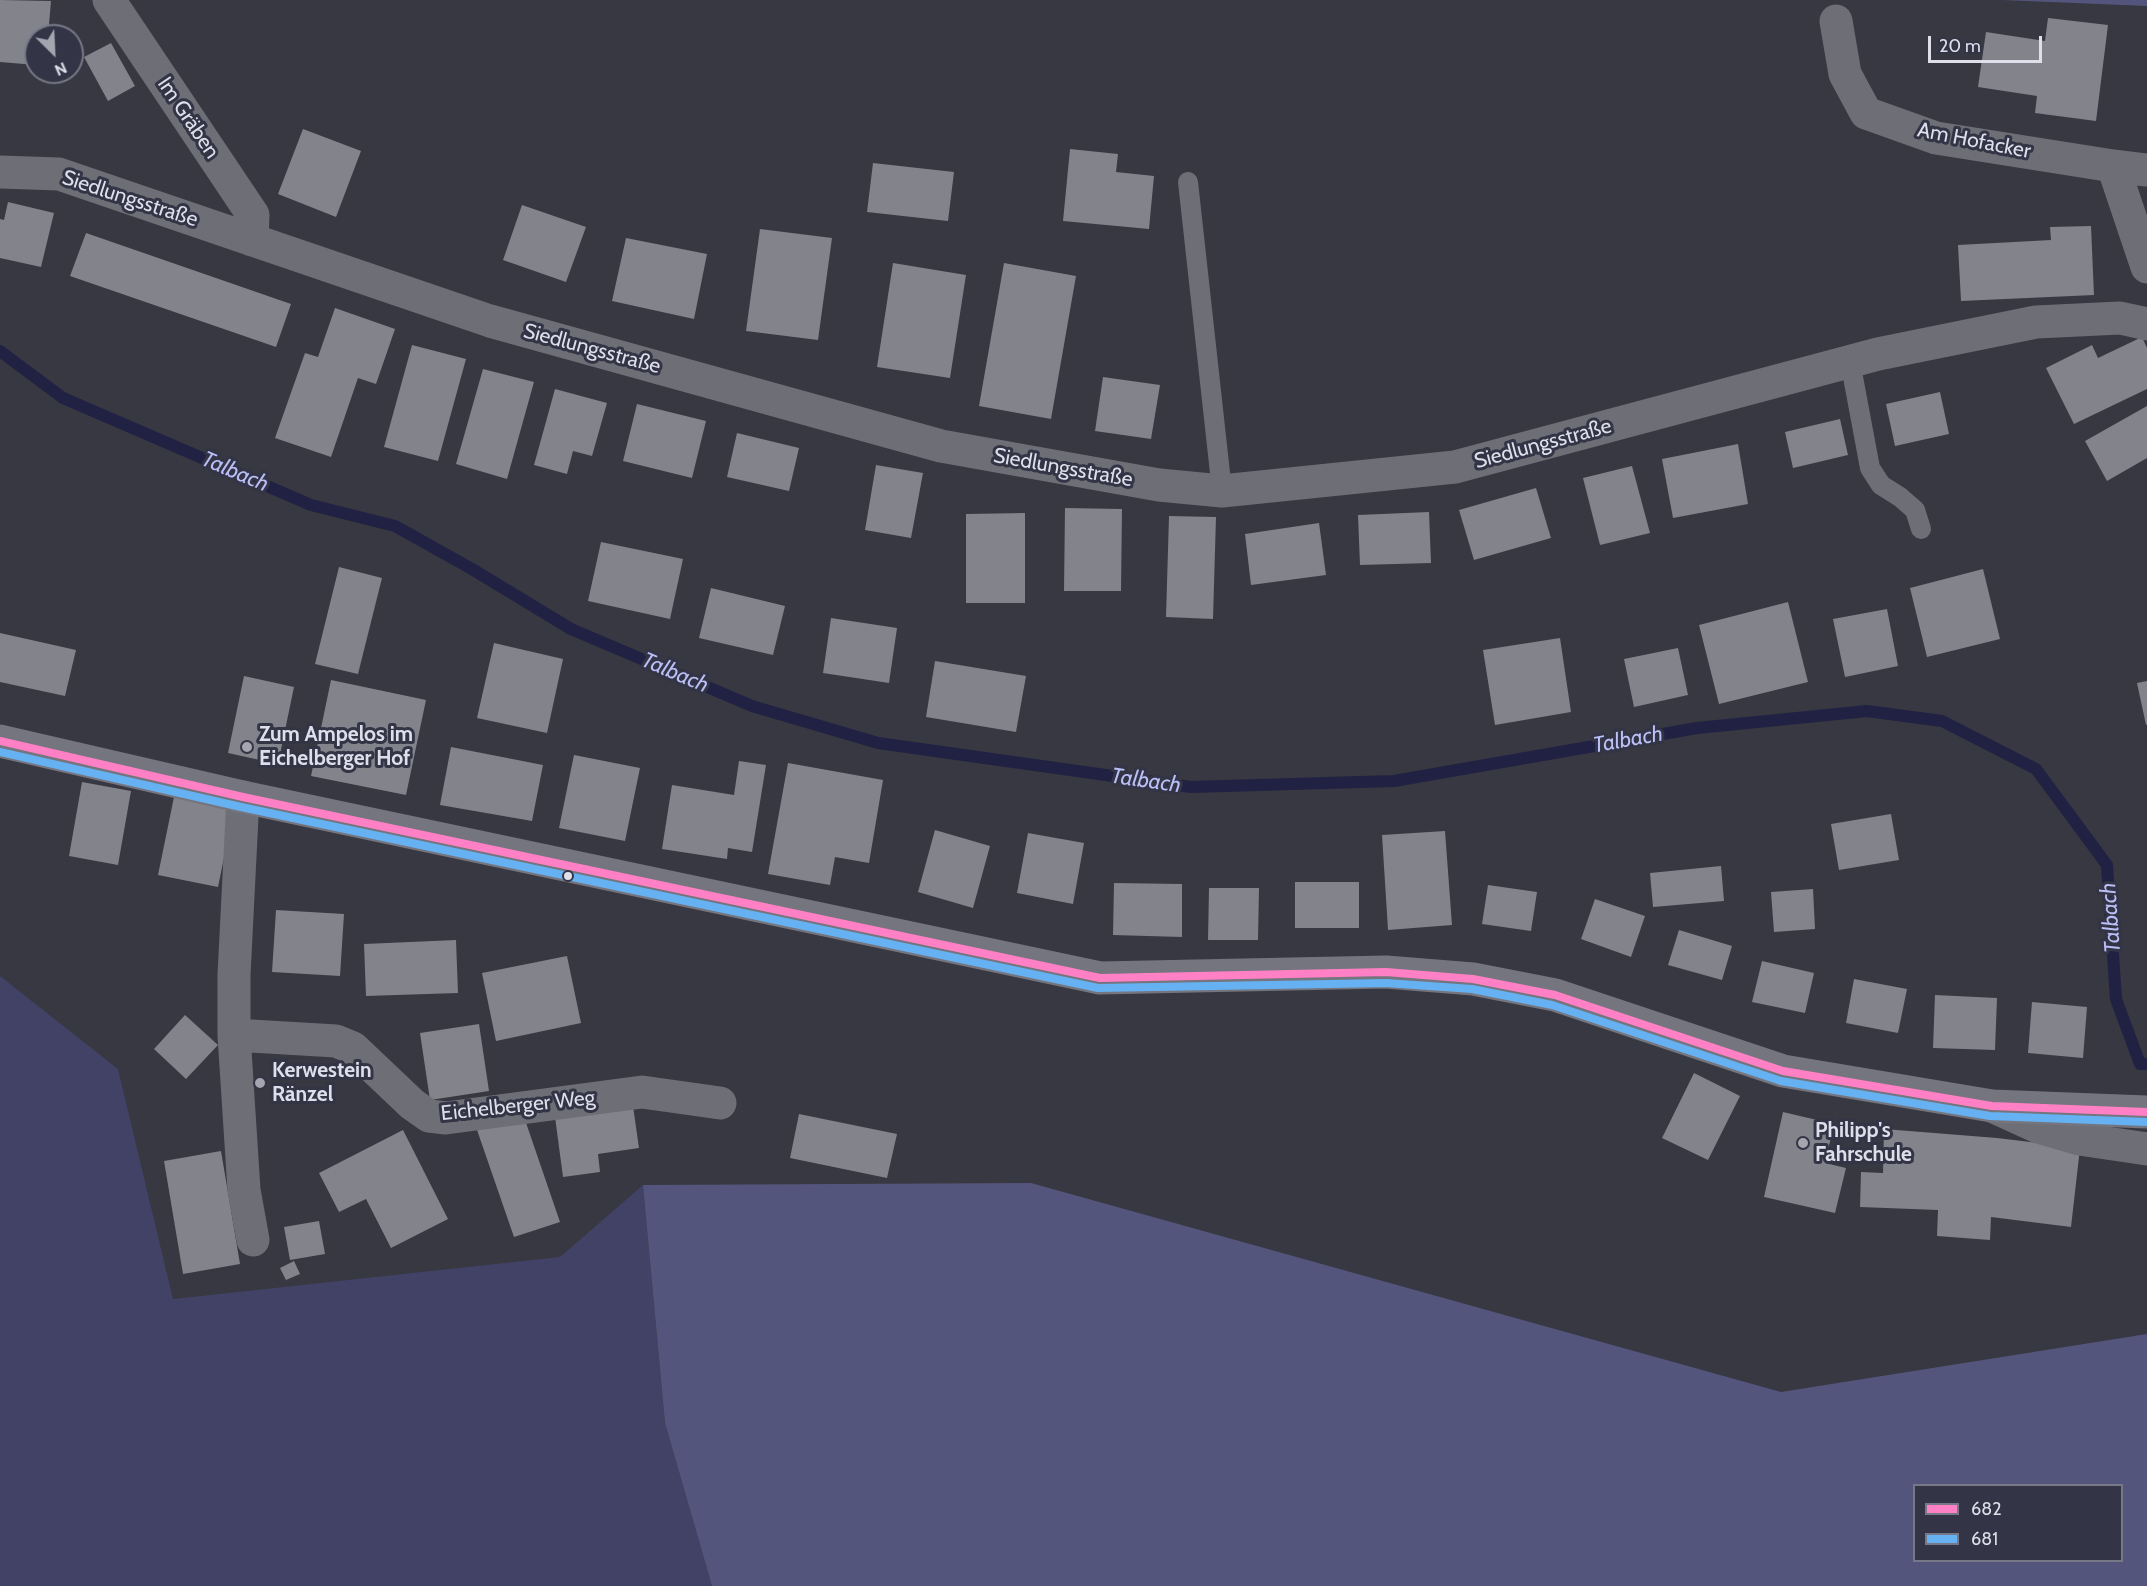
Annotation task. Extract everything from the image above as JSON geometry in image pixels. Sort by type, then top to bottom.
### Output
[{"type":"main road","points":[[0,741],[243,797],[1100,978],[1386,972],[1473,979],[1555,995],[1783,1071],[1992,1106],[2147,1112]]},
{"type":"street","name":"Im Gräben","points":[[109,0],[254,215],[252,240]]},
{"type":"street","name":"Am Hofacker","points":[[1837,10],[1845,74],[1866,114],[1936,138],[2147,170]]},
{"type":"street","points":[[2113,166],[2147,267]]},
{"type":"street","name":"Siedlungsstraße","points":[[0,172],[59,174],[490,321],[941,446],[1159,485],[1222,491],[1455,467],[1878,354],[2036,322],[2120,318],[2147,324]]},
{"type":"street","points":[[243,797],[234,975],[234,1035],[244,1190],[253,1240]]},
{"type":"street","name":"Eichelberger Weg","points":[[234,1035],[336,1041],[353,1048],[412,1104],[429,1116],[446,1118],[642,1092],[720,1103]]},
{"type":"street","points":[[1992,1106],[2038,1127],[2079,1140],[2147,1149]]},
{"type":"lane","points":[[1188,182],[1222,491]]},
{"type":"lane","points":[[1850,362],[1870,468],[1881,485],[1915,510],[1921,529]]},
{"type":"shaded area","points":[[2002,0],[2147,0],[2147,6]]},
{"type":"shaded area","points":[[0,976],[118,1069],[173,1299],[560,1257],[643,1185],[665,1423],[712,1586],[0,1586]]},
{"type":"shaded area","points":[[1031,1183],[1781,1392],[2147,1334],[2147,1586],[712,1586],[665,1423],[643,1185]]},
{"type":"building","points":[[0,0],[51,1],[49,24],[24,24],[24,64],[0,62]]},
{"type":"building","points":[[2048,18],[2108,25],[2096,121],[2035,113],[2037,96],[1978,87],[1986,32],[2045,41]]},
{"type":"building","points":[[111,43],[135,86],[108,101],[84,57]]},
{"type":"building","points":[[303,129],[361,151],[336,217],[278,194]]},
{"type":"building","points":[[1070,149],[1118,154],[1116,172],[1154,176],[1149,229],[1063,221]]},
{"type":"building","points":[[873,163],[954,172],[948,221],[867,212]]},
{"type":"building","points":[[8,202],[54,213],[41,267],[0,258],[0,219],[4,220]]},
{"type":"building","points":[[522,205],[586,227],[566,282],[503,260]]},
{"type":"building","points":[[2091,226],[2094,295],[1961,301],[1958,245],[2051,240],[2050,227]]},
{"type":"building","points":[[760,229],[832,238],[818,340],[746,331]]},
{"type":"building","points":[[86,233],[291,304],[276,347],[70,276]]},
{"type":"building","points":[[626,238],[707,254],[694,319],[612,301]]},
{"type":"building","points":[[893,263],[966,275],[950,378],[877,367]]},
{"type":"building","points":[[1004,263],[1076,276],[1051,419],[979,406]]},
{"type":"building","points":[[335,308],[395,329],[376,384],[358,378],[331,457],[275,438],[305,353],[318,357]]},
{"type":"building","points":[[2142,337],[2147,348],[2147,389],[2074,424],[2046,368],[2092,345],[2098,358]]},
{"type":"building","points":[[412,345],[466,359],[438,461],[384,447]]},
{"type":"building","points":[[483,369],[534,382],[507,479],[456,464]]},
{"type":"building","points":[[1103,377],[1160,385],[1151,439],[1095,431]]},
{"type":"building","points":[[555,389],[607,403],[592,456],[573,451],[567,474],[534,465]]},
{"type":"building","points":[[1940,392],[1949,434],[1895,446],[1886,404]]},
{"type":"building","points":[[637,404],[706,421],[692,478],[623,461]]},
{"type":"building","points":[[2147,406],[2147,458],[2107,481],[2085,441]]},
{"type":"building","points":[[1840,419],[1848,455],[1793,468],[1785,432]]},
{"type":"building","points":[[737,433],[799,448],[789,491],[727,477]]},
{"type":"building","points":[[1738,444],[1748,504],[1673,518],[1662,459]]},
{"type":"building","points":[[876,465],[923,473],[911,538],[865,530]]},
{"type":"building","points":[[1632,466],[1650,533],[1600,545],[1583,478]]},
{"type":"building","points":[[1536,488],[1551,538],[1474,560],[1459,510]]},
{"type":"building","points":[[1065,508],[1122,509],[1121,591],[1064,591]]},
{"type":"building","points":[[1429,512],[1431,563],[1360,565],[1358,515]]},
{"type":"building","points":[[1025,513],[1025,603],[966,603],[966,514]]},
{"type":"building","points":[[1169,516],[1216,517],[1213,619],[1166,617]]},
{"type":"building","points":[[1319,523],[1326,575],[1251,585],[1245,534]]},
{"type":"building","points":[[601,542],[683,559],[670,619],[588,601]]},
{"type":"building","points":[[339,567],[382,578],[358,674],[315,664]]},
{"type":"building","points":[[1983,569],[2000,639],[1927,657],[1910,588]]},
{"type":"building","points":[[711,588],[785,606],[773,655],[699,638]]},
{"type":"building","points":[[1788,602],[1808,682],[1719,704],[1699,625]]},
{"type":"building","points":[[1887,609],[1898,666],[1845,677],[1833,619]]},
{"type":"building","points":[[831,618],[897,628],[889,683],[823,673]]},
{"type":"building","points":[[0,633],[76,650],[65,696],[0,682]]},
{"type":"building","points":[[1560,638],[1571,712],[1495,725],[1483,650]]},
{"type":"building","points":[[494,643],[563,659],[547,733],[477,718]]},
{"type":"building","points":[[1678,648],[1688,695],[1634,707],[1624,659]]},
{"type":"building","points":[[935,661],[1026,676],[1016,732],[926,717]]},
{"type":"building","points":[[244,676],[294,687],[278,764],[228,753]]},
{"type":"building","points":[[331,680],[426,700],[406,795],[311,776]]},
{"type":"building","points":[[2147,681],[2147,724],[2146,725],[2137,683]]},
{"type":"building","points":[[451,747],[543,765],[532,821],[440,805]]},
{"type":"building","points":[[574,755],[640,768],[625,841],[559,828]]},
{"type":"building","points":[[739,761],[766,765],[752,852],[728,848],[727,859],[662,849],[672,785],[734,795]]},
{"type":"building","points":[[788,763],[883,780],[869,863],[835,857],[830,885],[768,874]]},
{"type":"building","points":[[82,782],[131,791],[118,865],[69,856]]},
{"type":"building","points":[[174,797],[234,809],[218,887],[158,875]]},
{"type":"building","points":[[1891,814],[1899,860],[1839,870],[1831,824]]},
{"type":"building","points":[[935,830],[990,846],[973,908],[918,892]]},
{"type":"building","points":[[1445,831],[1452,925],[1388,930],[1382,835]]},
{"type":"building","points":[[1028,833],[1084,843],[1073,904],[1017,893]]},
{"type":"building","points":[[1721,866],[1724,901],[1653,907],[1650,873]]},
{"type":"building","points":[[1295,882],[1359,882],[1359,928],[1295,928]]},
{"type":"building","points":[[1114,883],[1182,884],[1182,937],[1113,935]]},
{"type":"building","points":[[1488,885],[1537,892],[1531,931],[1482,924]]},
{"type":"building","points":[[1209,888],[1259,888],[1258,940],[1208,940]]},
{"type":"building","points":[[1813,889],[1815,929],[1774,932],[1771,892]]},
{"type":"building","points":[[1595,899],[1645,916],[1631,957],[1581,939]]},
{"type":"building","points":[[276,910],[344,914],[340,976],[272,972]]},
{"type":"building","points":[[1679,930],[1732,946],[1722,980],[1668,965]]},
{"type":"building","points":[[456,940],[458,993],[366,996],[364,944]]},
{"type":"building","points":[[567,956],[581,1023],[496,1041],[482,973]]},
{"type":"building","points":[[1762,961],[1814,973],[1805,1013],[1752,1002]]},
{"type":"building","points":[[1854,979],[1907,989],[1898,1033],[1846,1023]]},
{"type":"building","points":[[1935,995],[1997,998],[1995,1050],[1933,1048]]},
{"type":"building","points":[[2032,1002],[2087,1007],[2083,1058],[2028,1053]]},
{"type":"building","points":[[185,1015],[218,1045],[186,1079],[154,1049]]},
{"type":"building","points":[[479,1024],[489,1091],[430,1100],[420,1033]]},
{"type":"building","points":[[1694,1073],[1740,1096],[1708,1160],[1662,1138]]},
{"type":"building","points":[[633,1106],[639,1148],[598,1154],[600,1172],[563,1177],[555,1117]]},
{"type":"building","name":"Philipp's Fahrschule","points":[[1783,1112],[1834,1124],[1825,1163],[1846,1168],[1835,1213],[1764,1197]]},
{"type":"building","points":[[523,1114],[560,1222],[514,1237],[477,1130]]},
{"type":"building","points":[[799,1114],[897,1134],[887,1178],[790,1158]]},
{"type":"building","points":[[1884,1129],[1997,1138],[2080,1148],[2071,1227],[1991,1217],[1990,1240],[1937,1236],[1938,1210],[1860,1207],[1861,1172],[1883,1173]]},
{"type":"building","points":[[403,1130],[448,1219],[391,1248],[366,1199],[339,1212],[319,1173]]},
{"type":"building","points":[[221,1151],[240,1264],[183,1274],[164,1161]]},
{"type":"building","points":[[319,1221],[325,1254],[290,1260],[284,1227]]},
{"type":"building","points":[[294,1261],[300,1274],[286,1280],[280,1268]]},
{"type":"waterway","name":"Talbach","points":[[0,351],[63,398],[311,505],[395,526],[571,629],[752,706],[878,743],[1191,787],[1394,781],[1697,728],[1867,711],[1942,721],[2036,769],[2107,865],[2116,999],[2140,1064],[2147,1064]]},
{"type":"transit line","name":"682","points":[[0,741],[243,797],[1100,978],[1386,972],[1473,979],[1555,995],[1783,1071],[1992,1106],[2147,1112]]},
{"type":"transit line","name":"681","points":[[0,752],[241,807],[1098,988],[1386,983],[1472,989],[1552,1005],[1781,1081],[1990,1116],[2147,1122]]},
{"type":"place","name":"Zum Ampelos im Eichelberger Hof","points":[[247,747]]},
{"type":"place","name":"Kerwestein Ränzel","points":[[260,1083]]},
{"type":"place","name":"Philipp's Fahrschule","points":[[1803,1143]]}]
